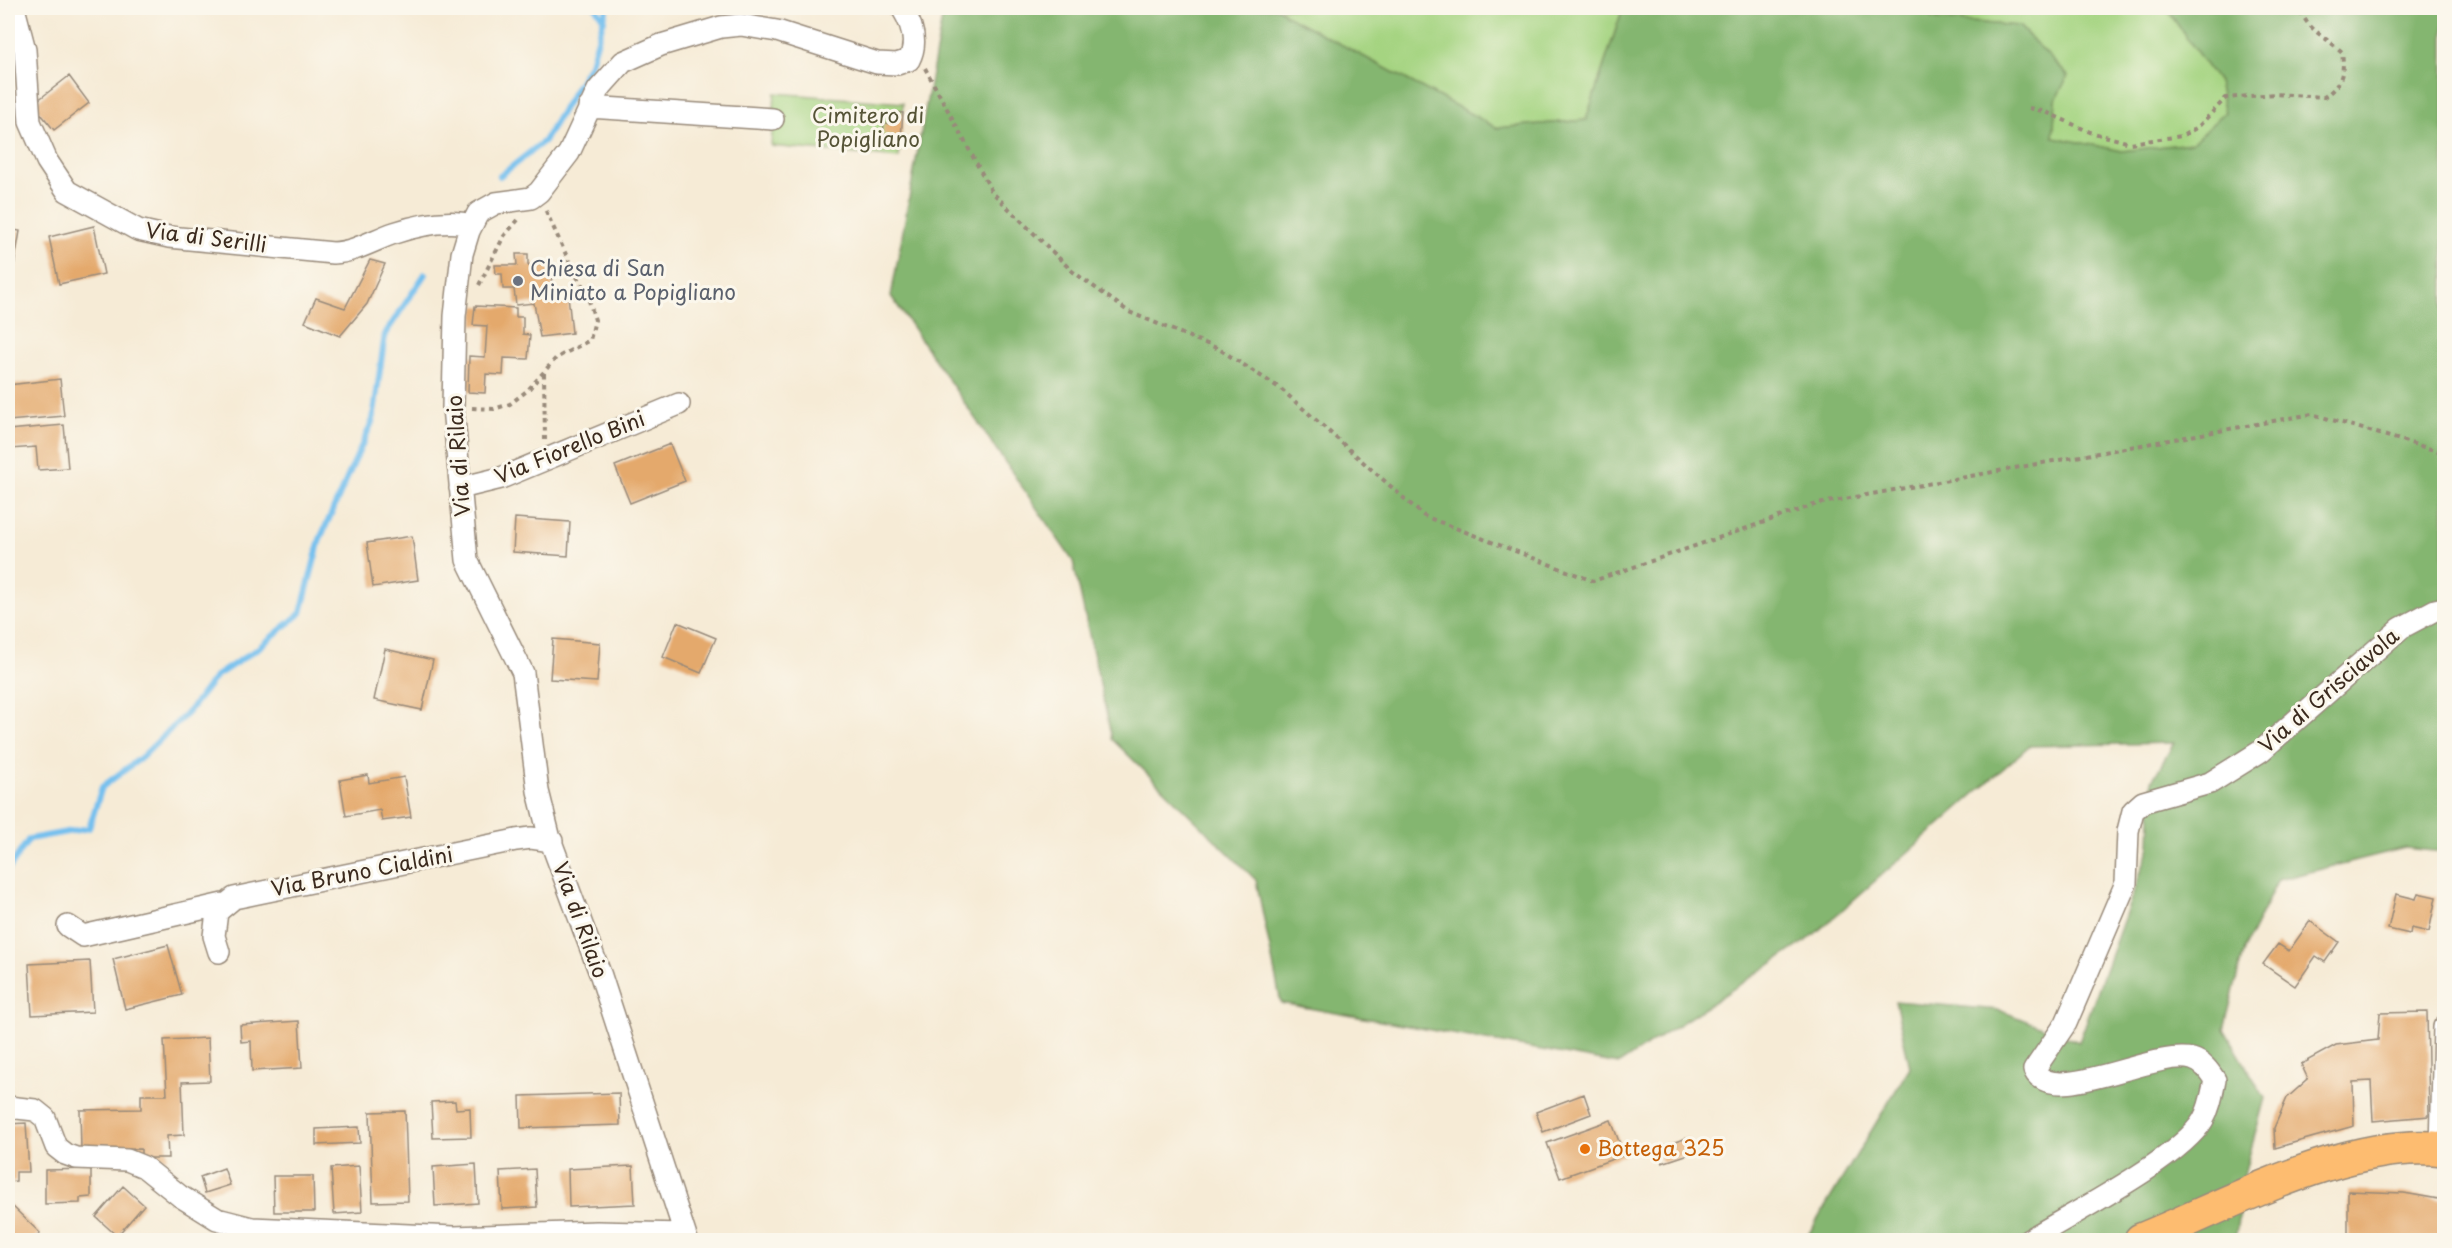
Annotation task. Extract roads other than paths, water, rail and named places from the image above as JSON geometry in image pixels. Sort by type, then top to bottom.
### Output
[{"type":"main road","points":[[2140,1240],[2302,1172],[2383,1150],[2412,1147],[2443,1149]]},
{"type":"street","name":"Via di Serilli","points":[[14,8],[25,50],[30,122],[47,161],[67,191],[138,230],[169,237],[345,253],[396,232],[456,221],[472,225]]},
{"type":"street","points":[[773,119],[589,108],[598,90],[623,62],[661,45],[720,27],[741,25],[777,31],[877,63],[897,64],[909,60],[915,49],[910,25],[902,8]]},
{"type":"street","name":"Via di Rilaio","points":[[589,108],[569,153],[532,196],[496,203],[478,213],[462,254],[457,281],[453,407],[466,560],[524,673],[538,791],[552,842],[601,976],[686,1237]]},
{"type":"street","name":"Via Fiorello Bini","points":[[460,488],[501,478],[679,404]]},
{"type":"street","name":"Via di Grisciavola","points":[[2029,1240],[2161,1160],[2189,1138],[2203,1120],[2210,1102],[2215,1080],[2207,1067],[2194,1059],[2159,1059],[2084,1082],[2068,1084],[2047,1082],[2037,1077],[2034,1070],[2066,1023],[2126,884],[2128,831],[2133,811],[2143,802],[2210,783],[2261,751],[2401,628],[2435,610],[2445,608]]},
{"type":"street","name":"Via Bruno Cialdini","points":[[69,926],[83,936],[223,904],[234,898],[516,840],[531,838],[552,842]]},
{"type":"street","points":[[219,952],[214,936],[214,921],[223,904]]},
{"type":"street","points":[[2443,1149],[2444,1027]]},
{"type":"street","points":[[8,1107],[35,1110],[45,1118],[56,1147],[65,1154],[76,1158],[127,1160],[144,1167],[180,1196],[218,1219],[235,1225],[280,1231],[503,1239],[597,1232],[686,1237]]},
{"type":"waterway","points":[[596,8],[604,20]]},
{"type":"waterway","points":[[500,176],[544,141],[591,63],[607,8]]},
{"type":"waterway","points":[[8,870],[29,839],[89,828],[102,787],[142,757],[189,711],[216,676],[257,649],[301,613],[320,539],[373,420],[385,334],[425,274]]},
{"type":"place","name":"Chiesa di San Miniato a Popigliano","points":[[518,281]]},
{"type":"place","name":"Bottega 325","points":[[1585,1149]]},
{"type":"park label","name":"Cimitero di Popigliano","points":[[868,128]]}]
